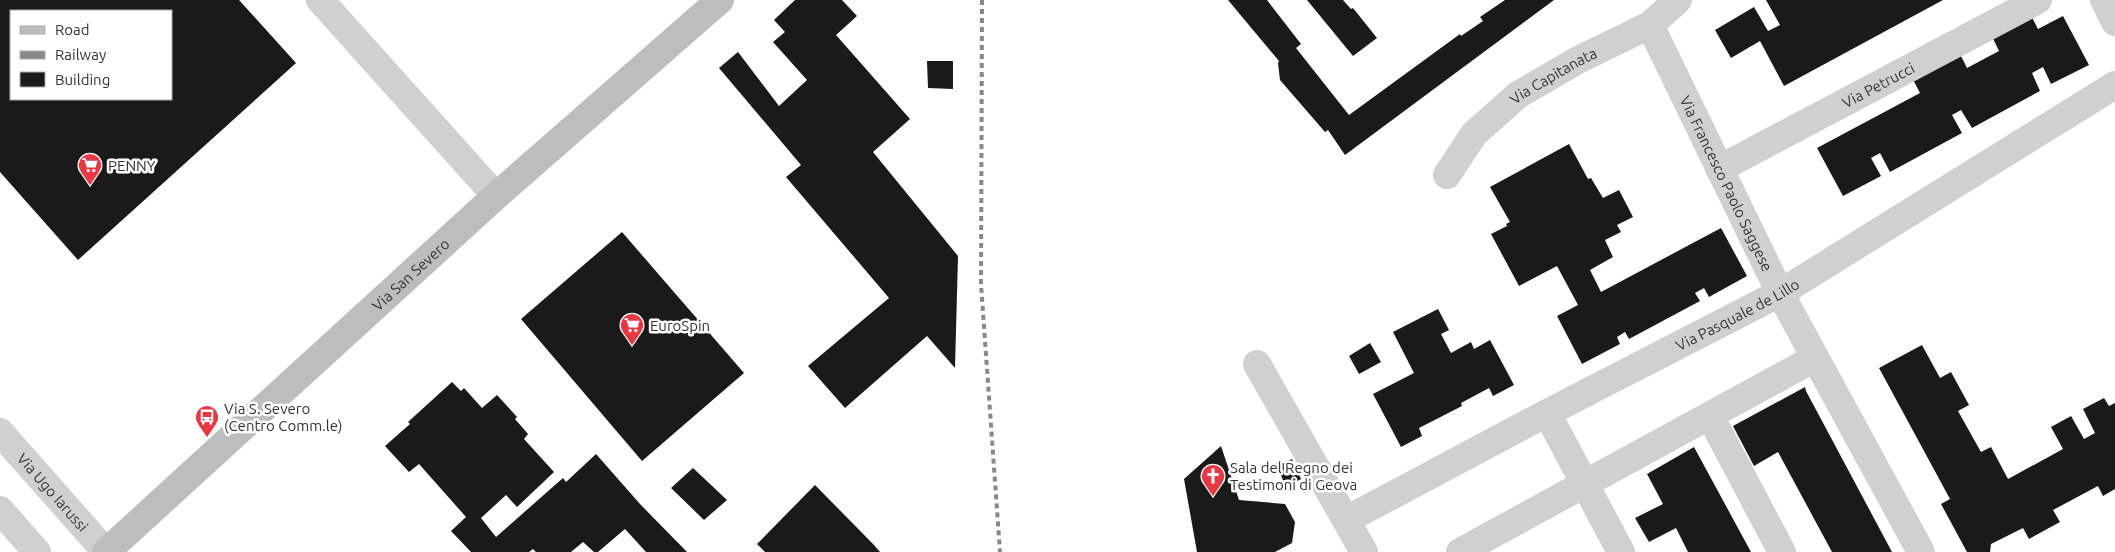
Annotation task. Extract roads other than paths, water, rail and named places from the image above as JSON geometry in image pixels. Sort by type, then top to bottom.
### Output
[{"type":"main road","name":"Via San Severo","points":[[106,552],[496,196],[720,0]]},
{"type":"street","points":[[320,0],[496,196]]},
{"type":"street","name":"Via Capitanata","points":[[1447,175],[1474,134],[1518,95],[1578,60],[1650,25],[1678,0]]},
{"type":"street","name":"Via Petrucci","points":[[1719,169],[2038,0]]},
{"type":"street","points":[[2104,0],[2115,22]]},
{"type":"street","name":"Via Francesco Paolo Saggese","points":[[1650,25],[1780,293],[1921,552]]},
{"type":"street","name":"Via Pasquale de Lillo","points":[[1346,520],[1547,413],[1780,293],[2115,85]]},
{"type":"street","points":[[1460,552],[1814,358]]},
{"type":"street","points":[[1256,364],[1364,552]]},
{"type":"street","points":[[1547,413],[1621,552]]},
{"type":"street","points":[[1710,416],[1782,552]]},
{"type":"street","name":"Via Ugo Iarussi","points":[[0,432],[106,552]]},
{"type":"street","points":[[0,510],[38,552]]},
{"type":"railway","points":[[982,0],[981,284],[1000,552]]},
{"type":"place","name":"PENNY","points":[[90,186]]},
{"type":"place","name":"EuroSpin","points":[[632,346]]},
{"type":"place","name":"Via S. Severo (Centro Comm.le)","points":[[207,438]]},
{"type":"place","name":"Sala del Regno dei Testimoni di Geova","points":[[1213,497]]}]
